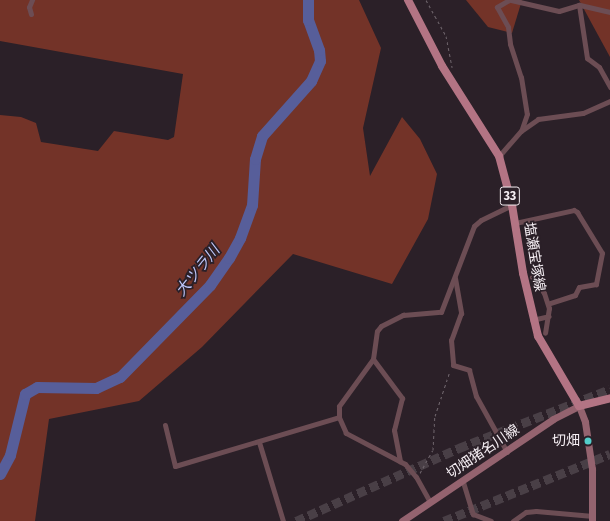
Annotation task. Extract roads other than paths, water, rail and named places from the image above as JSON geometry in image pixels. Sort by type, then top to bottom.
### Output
[{"type":"main road","name":"塩瀬宝塚線","points":[[408,0],[449,77],[499,156],[512,205],[532,320],[538,336],[579,406]]},
{"type":"main road","points":[[593,518],[592,469],[585,422],[579,406],[610,398]]},
{"type":"main road","name":"切畑猪名川線","points":[[402,521],[463,482],[554,419],[579,406]]},
{"type":"street","points":[[31,14],[29,7],[32,0]]},
{"type":"street","points":[[521,131],[528,114],[521,77],[510,44],[508,27],[497,7],[510,0],[559,11],[579,5],[610,12]]},
{"type":"street","points":[[579,5],[587,58],[599,67],[610,87]]},
{"type":"street","points":[[499,156],[521,131],[538,119],[583,113],[610,100]]},
{"type":"street","points":[[430,502],[416,477],[400,461],[353,438],[346,433],[339,417],[341,400],[373,359],[377,331],[381,326],[403,315],[441,312],[474,226],[481,220],[512,205]]},
{"type":"street","points":[[515,223],[574,210],[577,212],[602,252],[596,284],[579,287],[575,295],[548,304]]},
{"type":"street","points":[[455,277],[461,313],[451,340],[453,365],[469,370],[476,396],[507,452]]},
{"type":"street","points":[[532,277],[544,293],[548,304],[549,316],[545,333]]},
{"type":"street","points":[[532,320],[549,316]]},
{"type":"street","points":[[373,359],[402,398],[394,430],[400,461]]},
{"type":"street","points":[[165,425],[175,466],[260,442],[339,417]]},
{"type":"street","points":[[260,442],[283,521]]},
{"type":"street","points":[[463,482],[473,514],[491,521]]},
{"type":"street","points":[[513,521],[526,512],[536,511],[574,518],[593,518]]},
{"type":"waterway","name":"大ツラ川","points":[[0,474],[10,455],[25,394],[37,387],[96,388],[120,377],[210,285],[229,258],[240,238],[252,205],[255,159],[262,136],[311,81],[320,61],[319,50],[308,20],[308,0]]},
{"type":"tunnel","points":[[296,521],[459,448],[610,389]]},
{"type":"tunnel","points":[[444,521],[610,454]]},
{"type":"place","name":"切畑","points":[[588,441]]}]
